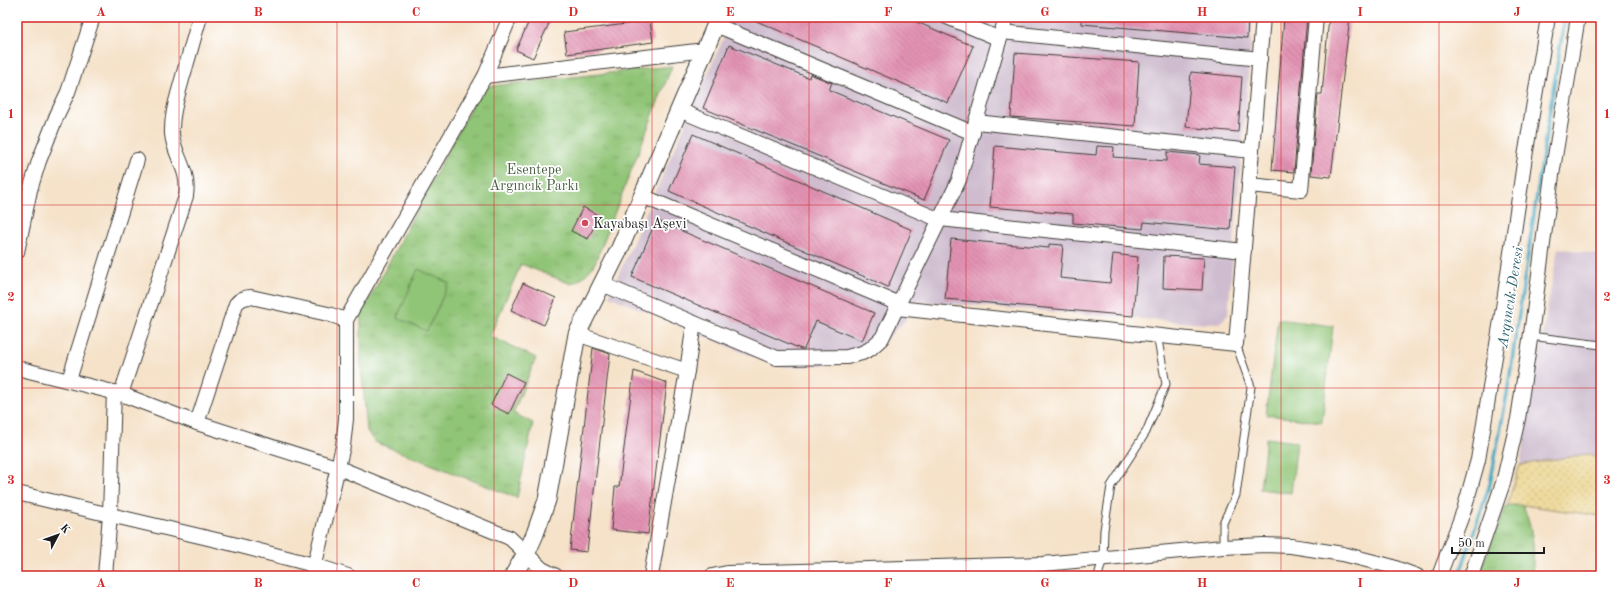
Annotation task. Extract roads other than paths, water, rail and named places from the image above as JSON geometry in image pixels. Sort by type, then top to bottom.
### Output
[{"type":"street","points":[[17,252],[26,205],[39,161],[57,115],[68,92],[93,17]]},
{"type":"street","points":[[105,576],[117,393],[186,196],[186,175],[175,149],[172,125],[176,99],[200,17]]},
{"type":"street","points":[[313,571],[343,446],[346,419],[346,320],[485,76],[510,17]]},
{"type":"street","points":[[947,17],[1001,36],[1260,59]]},
{"type":"street","points":[[602,284],[777,358],[847,357],[862,353],[876,344],[882,338],[959,180],[1006,17]]},
{"type":"street","points":[[642,196],[898,306],[1236,344],[1263,17]]},
{"type":"street","points":[[1248,185],[1301,190],[1316,17]]},
{"type":"street","points":[[1439,576],[1464,510],[1478,460],[1548,17]]},
{"type":"street","points":[[1471,576],[1503,483],[1518,419],[1552,175],[1578,17]]},
{"type":"street","points":[[513,576],[526,554],[535,534],[547,500],[577,334],[620,248],[704,50],[718,21],[974,127],[1252,152]]},
{"type":"street","points":[[485,76],[704,50]]},
{"type":"street","points":[[679,110],[940,220],[1244,251]]},
{"type":"street","points":[[69,380],[137,160]]},
{"type":"street","points":[[197,423],[236,304],[239,301],[246,297],[251,297],[328,314],[346,320]]},
{"type":"street","points":[[651,576],[694,323]]},
{"type":"street","points":[[577,334],[687,371]]},
{"type":"street","points":[[17,368],[117,393],[197,423],[338,468],[510,538],[542,569],[556,576]]},
{"type":"street","points":[[17,493],[110,514],[313,571],[348,576]]},
{"type":"street","points":[[712,576],[735,573],[1043,564],[1223,547],[1264,545],[1319,549],[1367,559],[1417,576]]},
{"type":"lane","points":[[1098,576],[1103,558],[1104,530],[1111,486],[1146,432],[1166,384],[1157,336]]},
{"type":"lane","points":[[1530,336],[1601,345]]},
{"type":"lane","points":[[1223,547],[1223,523],[1236,495],[1251,387],[1236,344]]},
{"type":"waterway","name":"Argıncık Deresi","points":[[1459,576],[1490,484],[1507,394],[1565,17]]},
{"type":"place","name":"Kayabaşı Aşevi","points":[[585,223]]},
{"type":"park label","name":"Esentepe Argıncık Parkı","points":[[534,178]]}]
